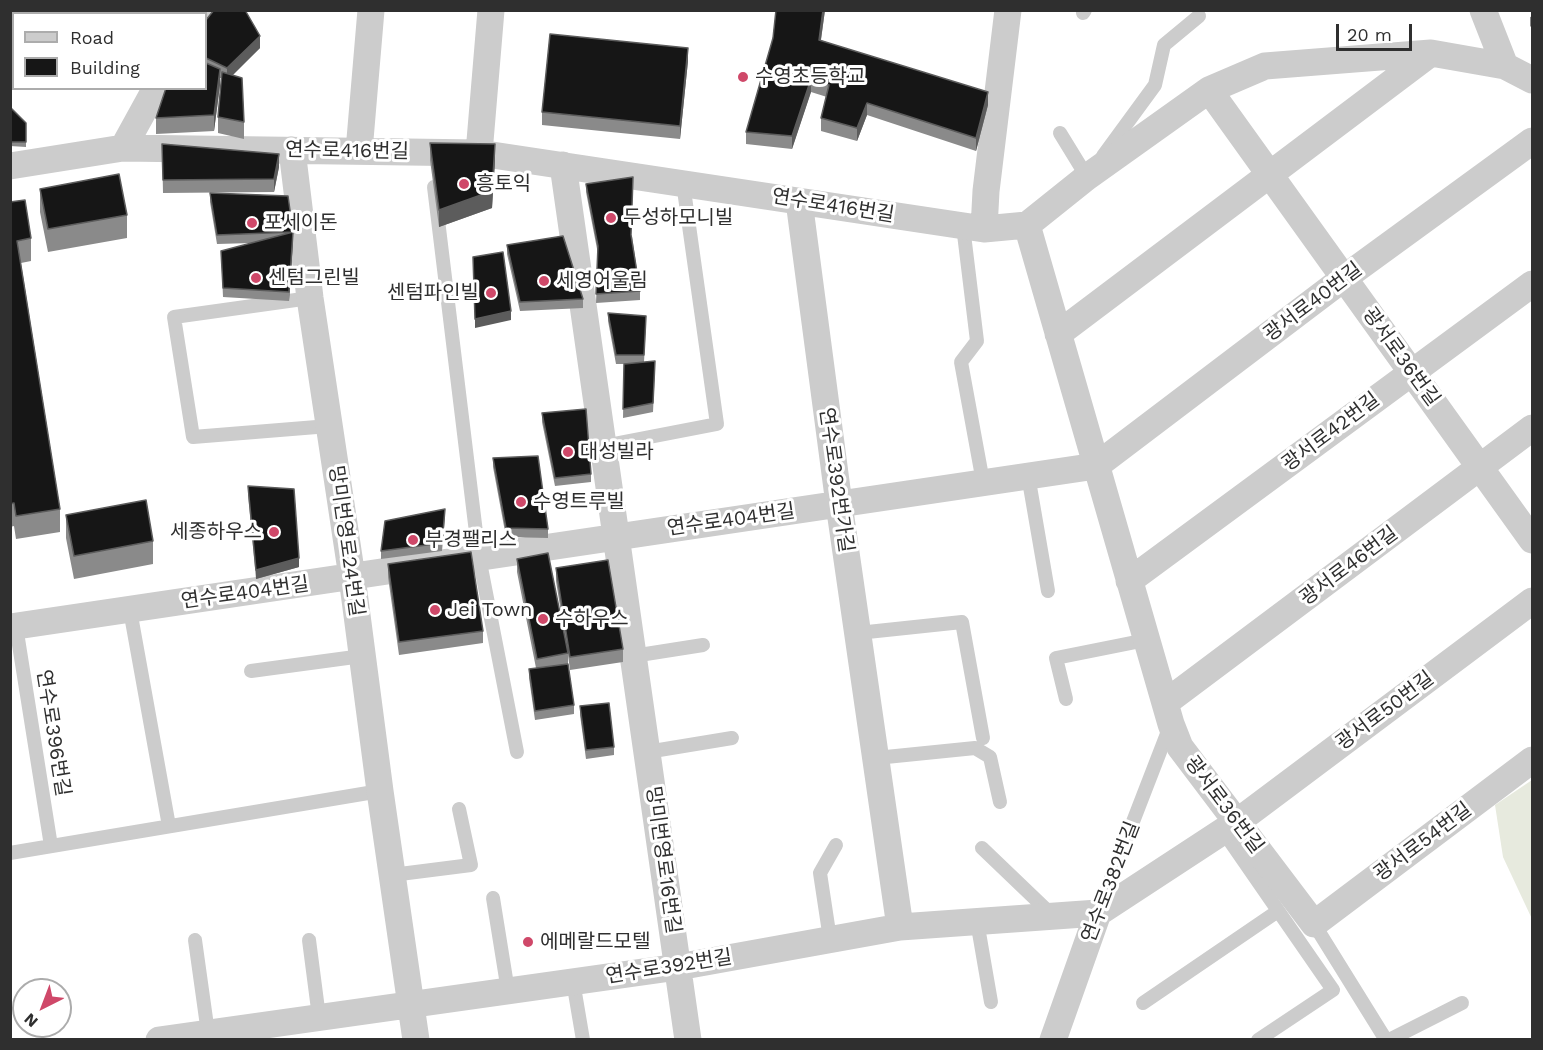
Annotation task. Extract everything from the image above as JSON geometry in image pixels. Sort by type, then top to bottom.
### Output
[{"type":"street","points":[[359,151],[371,10]]},
{"type":"street","points":[[479,153],[491,10]]},
{"type":"street","points":[[973,227],[986,191],[1008,10]]},
{"type":"street","points":[[1483,10],[1505,66]]},
{"type":"street","points":[[1058,334],[1431,53]]},
{"type":"street","points":[[1027,225],[1087,177],[1209,90],[1265,66],[1431,53],[1505,66],[1533,80]]},
{"type":"street","points":[[123,148],[155,90]]},
{"type":"street","name":"광서로36번길","points":[[1209,90],[1533,540]]},
{"type":"street","name":"광서로40번길","points":[[1096,466],[1344,278],[1533,141]]},
{"type":"street","name":"연수로416번길","points":[[10,166],[123,148],[479,153],[973,227],[1027,225]]},
{"type":"street","name":"망미번영로24번길","points":[[292,150],[310,298],[352,577],[416,1040]]},
{"type":"street","name":"망미번영로16번길","points":[[563,165],[688,1040]]},
{"type":"street","name":"연수로392번가길","points":[[799,201],[839,504],[900,927]]},
{"type":"street","name":"광서로36번길","points":[[1027,225],[1146,640],[1180,747],[1230,826],[1314,924]]},
{"type":"street","name":"광서로42번길","points":[[1129,581],[1533,284]]},
{"type":"street","name":"광서로46번길","points":[[1168,714],[1480,467],[1533,428]]},
{"type":"street","name":"연수로404번길","points":[[13,627],[1096,466]]},
{"type":"street","name":"광서로50번길","points":[[1098,913],[1230,826],[1533,601]]},
{"type":"street","name":"광서로54번길","points":[[1314,924],[1533,760]]},
{"type":"street","name":"연수로392번길","points":[[159,1040],[678,967],[900,927],[1098,913]]},
{"type":"street","name":"연수로382번길","points":[[1053,1040],[1098,913]]},
{"type":"lane","points":[[1060,134],[1087,177],[1155,85],[1164,45],[1199,16]]},
{"type":"lane","points":[[430,152],[479,557],[517,752]]},
{"type":"lane","points":[[603,446],[717,424],[683,183]]},
{"type":"lane","points":[[973,227],[976,341],[961,362],[983,482]]},
{"type":"lane","points":[[310,298],[174,317],[193,437],[329,426]]},
{"type":"lane","points":[[1028,475],[1048,591]]},
{"type":"lane","points":[[130,610],[169,826]]},
{"type":"lane","points":[[858,633],[962,622],[983,738]]},
{"type":"lane","name":"연수로396번길","points":[[13,627],[51,846]]},
{"type":"lane","points":[[1066,699],[1056,658],[1146,640]]},
{"type":"lane","points":[[633,656],[702,645]]},
{"type":"lane","points":[[251,671],[362,656]]},
{"type":"lane","name":"연수로382번길","points":[[1098,913],[1168,714]]},
{"type":"lane","points":[[647,752],[732,738]]},
{"type":"lane","points":[[876,759],[975,748],[990,757],[1000,802]]},
{"type":"lane","points":[[10,852],[380,791]]},
{"type":"lane","points":[[392,875],[471,865],[459,809]]},
{"type":"lane","points":[[1230,826],[1278,911],[1333,990],[1258,1040]]},
{"type":"lane","points":[[830,939],[819,873],[836,845]]},
{"type":"lane","points":[[982,848],[1053,916]]},
{"type":"lane","points":[[493,898],[508,991]]},
{"type":"lane","points":[[1143,1003],[1278,911]]},
{"type":"lane","points":[[976,921],[991,1002]]},
{"type":"lane","points":[[1314,924],[1388,1040],[1462,1003]]},
{"type":"lane","points":[[195,940],[208,1033]]},
{"type":"lane","points":[[309,940],[319,1017]]},
{"type":"lane","points":[[573,981],[583,1040]]},
{"type":"shaded area","points":[[1532,780],[1532,919],[1503,857],[1495,805]]},
{"type":"building","points":[[214,10],[245,10],[260,36],[227,68],[207,58],[207,19]]},
{"type":"building","points":[[776,10],[823,10],[819,40],[988,92],[976,138],[867,103],[857,128],[821,118],[829,85],[811,79],[792,136],[746,132],[773,38]]},
{"type":"building","points":[[550,34],[688,48],[680,126],[542,112]]},
{"type":"building","points":[[207,63],[220,69],[214,115],[156,118],[165,90],[207,90]]},
{"type":"building","points":[[222,72],[242,78],[244,122],[218,117]]},
{"type":"building","points":[[10,107],[26,123],[26,142],[10,142]]},
{"type":"building","name":"흥토익","points":[[430,143],[495,144],[492,191],[439,210]]},
{"type":"building","points":[[162,144],[279,154],[274,179],[163,180]]},
{"type":"building","points":[[119,174],[127,215],[48,229],[40,189]]},
{"type":"building","points":[[633,177],[631,235],[640,291],[596,294],[598,246],[586,184]]},
{"type":"building","name":"포세이돈","points":[[210,193],[288,196],[293,232],[217,235]]},
{"type":"building","points":[[25,200],[31,238],[17,241],[60,509],[16,516],[14,503],[10,504],[10,202]]},
{"type":"building","name":"센텀그린빌","points":[[293,232],[289,292],[223,288],[221,251]]},
{"type":"building","name":"세영어울림","points":[[563,236],[583,299],[520,302],[507,245]]},
{"type":"building","name":"센텀파인빌","points":[[503,252],[511,311],[475,319],[473,257]]},
{"type":"building","points":[[608,313],[646,316],[644,355],[616,355]]},
{"type":"building","points":[[655,361],[653,403],[623,409],[624,364]]},
{"type":"building","name":"대성빌라","points":[[586,409],[591,474],[555,478],[542,413]]},
{"type":"building","name":"수영트루빌","points":[[538,456],[548,529],[506,528],[493,458]]},
{"type":"building","name":"세종하우스","points":[[248,486],[294,489],[299,558],[256,570]]},
{"type":"building","points":[[146,500],[153,541],[74,556],[66,515]]},
{"type":"building","name":"부경팰리스","points":[[445,509],[442,543],[381,551],[385,521]]},
{"type":"building","name":"Jei Town","points":[[471,552],[483,631],[399,642],[388,564]]},
{"type":"building","name":"수하우스","points":[[548,553],[568,653],[537,659],[517,559]]},
{"type":"building","points":[[608,560],[623,649],[570,657],[556,568]]},
{"type":"building","points":[[568,664],[574,705],[535,711],[529,669]]},
{"type":"building","points":[[609,703],[614,747],[586,750],[580,706]]},
{"type":"place","name":"수영초등학교","points":[[743,77]]},
{"type":"place","name":"흥토익","points":[[464,184]]},
{"type":"place","name":"두성하모니빌","points":[[611,218]]},
{"type":"place","name":"포세이돈","points":[[252,223]]},
{"type":"place","name":"센텀그린빌","points":[[256,278]]},
{"type":"place","name":"세영어울림","points":[[544,281]]},
{"type":"place","name":"센텀파인빌","points":[[491,293]]},
{"type":"place","name":"대성빌라","points":[[568,452]]},
{"type":"place","name":"수영트루빌","points":[[521,502]]},
{"type":"place","name":"세종하우스","points":[[274,532]]},
{"type":"place","name":"부경팰리스","points":[[413,540]]},
{"type":"place","name":"Jei Town","points":[[435,610]]},
{"type":"place","name":"수하우스","points":[[543,619]]},
{"type":"place","name":"에메랄드모텔","points":[[528,942]]}]
